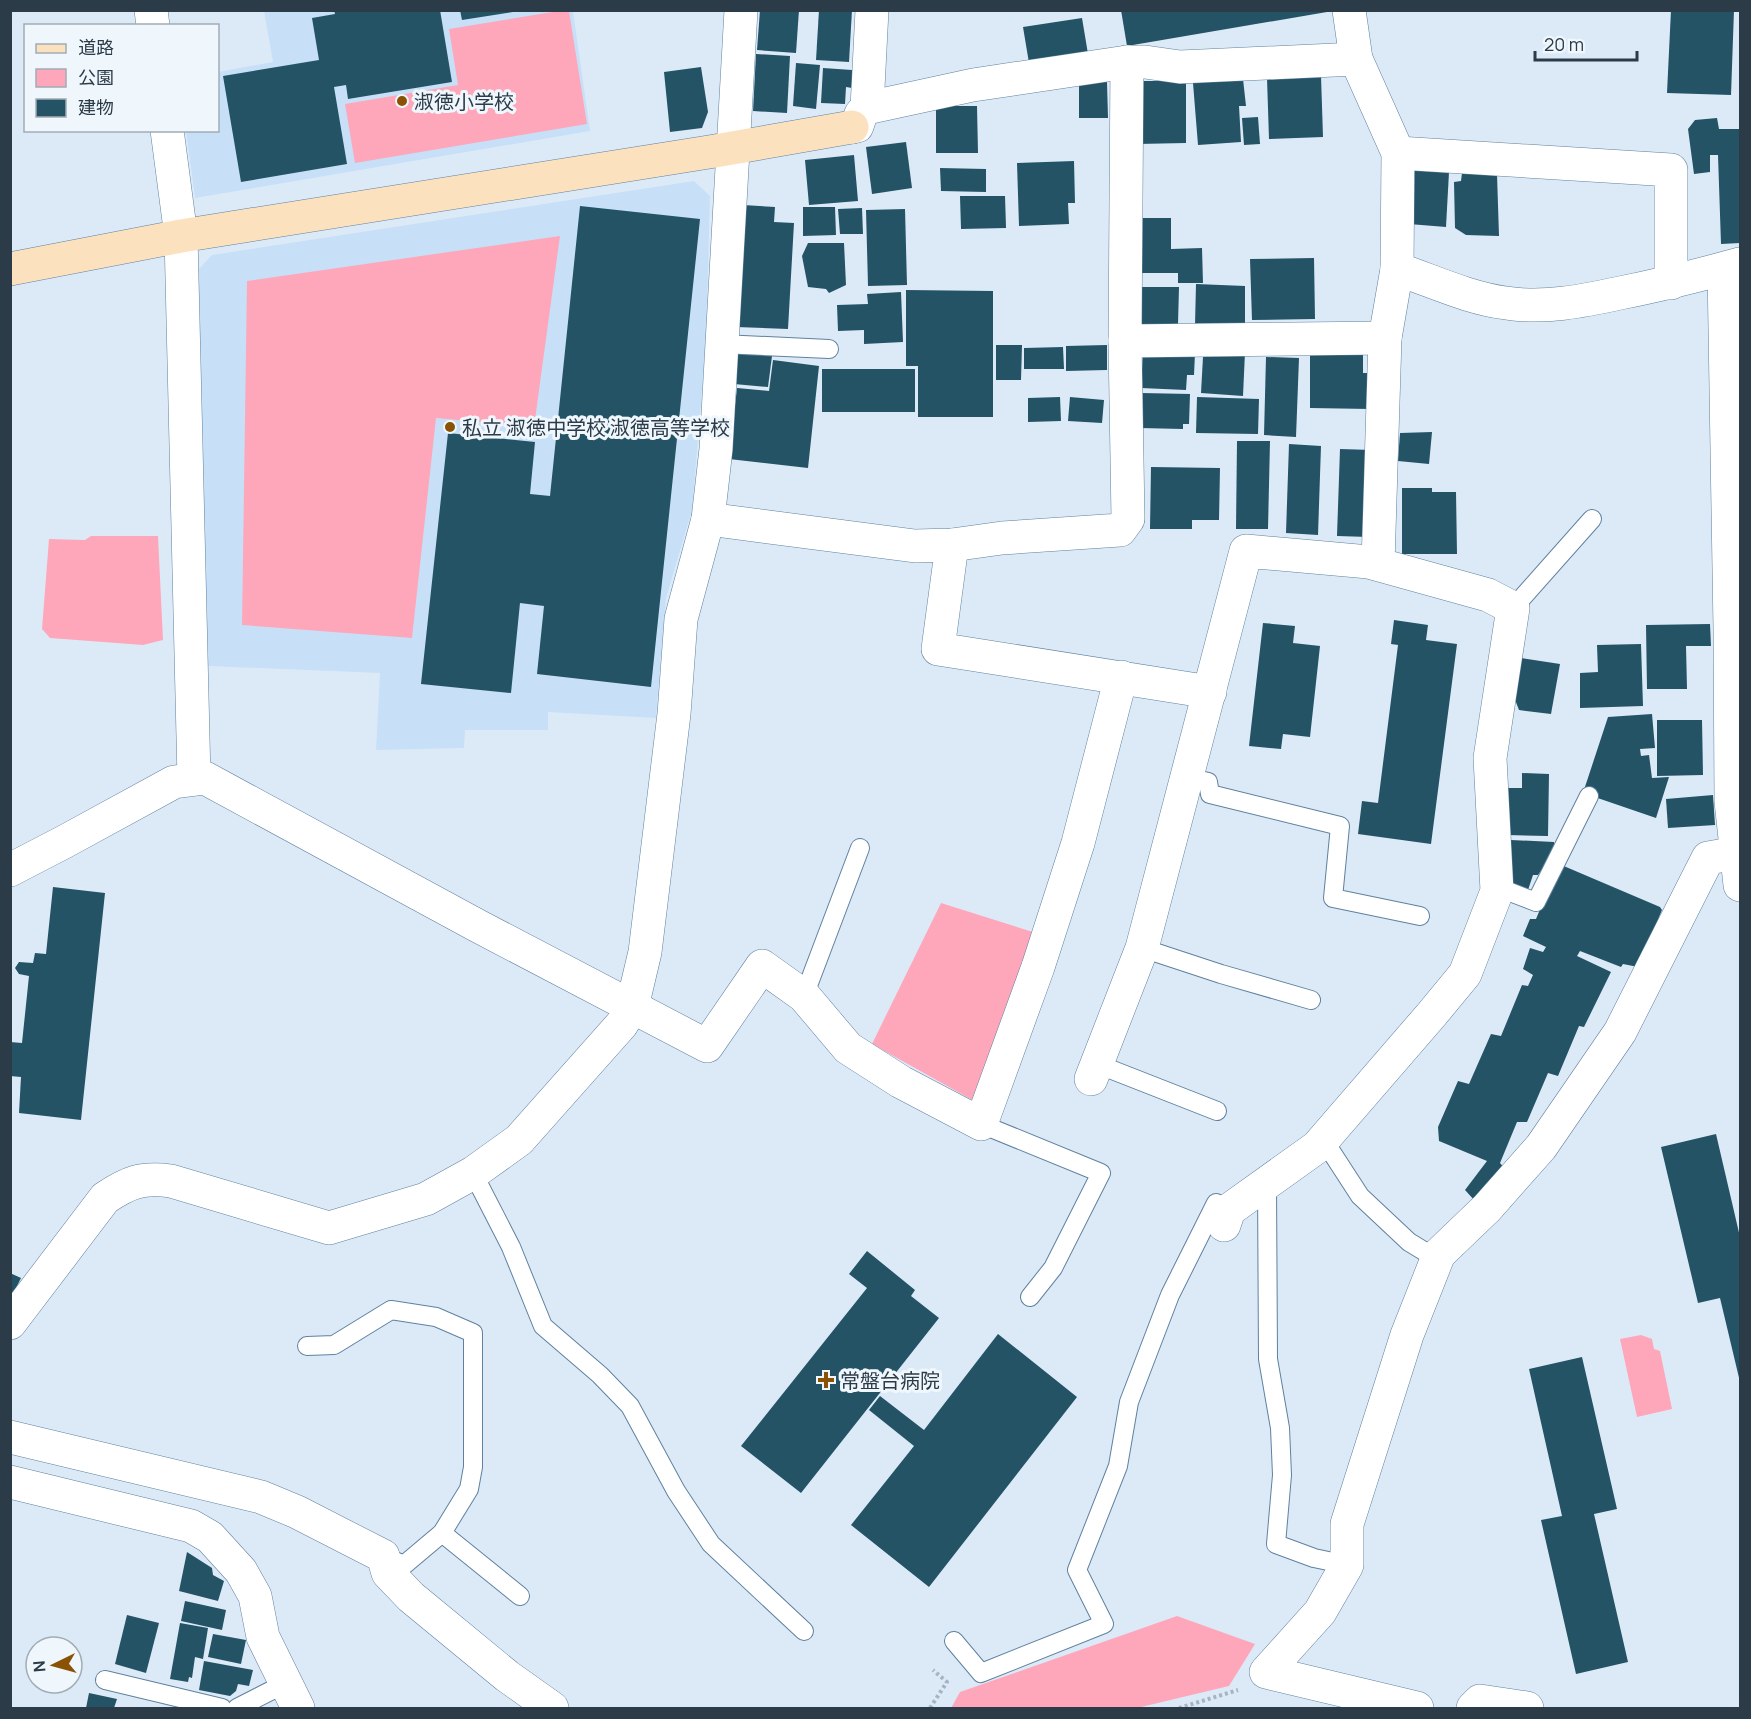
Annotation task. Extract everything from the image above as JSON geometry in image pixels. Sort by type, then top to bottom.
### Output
[{"type":"street","points":[[10,1323],[105,1198],[123,1185],[151,1178],[171,1181],[329,1228],[426,1199],[473,1173],[519,1140],[622,1024],[632,1007],[645,952],[674,714],[681,619],[708,519],[716,449],[741,10]]},
{"type":"street","points":[[860,118],[872,10]]},
{"type":"street","points":[[1349,10],[1356,58],[1398,153],[1397,269],[1384,338],[1378,564]]},
{"type":"street","points":[[10,269],[180,236],[732,148],[860,118],[973,85],[1127,62],[1180,67],[1356,58]]},
{"type":"street","points":[[708,519],[915,546],[952,545],[1002,538],[1120,530],[1128,519],[1125,341],[1127,62]]},
{"type":"street","points":[[167,132],[180,236],[194,779]]},
{"type":"street","points":[[1398,153],[1671,170],[1671,283]]},
{"type":"street","points":[[1259,1675],[1320,1612],[1347,1565],[1347,1524],[1407,1335],[1439,1254],[1487,1208],[1541,1147],[1620,1032],[1708,858],[1739,869],[1731,801],[1735,628],[1732,267],[1671,283],[1583,301],[1550,305],[1506,304],[1462,294],[1397,269]]},
{"type":"street","points":[[1125,341],[1384,338]]},
{"type":"street","points":[[952,545],[938,649],[1210,692]]},
{"type":"street","points":[[1094,1071],[1142,948],[1246,551],[1378,564],[1488,595],[1513,608],[1490,758],[1497,891],[1476,931],[1465,974],[1317,1147],[1267,1183],[1226,1218]]},
{"type":"street","points":[[10,870],[174,782],[205,778],[478,926],[707,1046],[762,966],[804,996],[848,1048],[901,1082],[981,1124],[1038,967],[1078,843],[1121,677]]},
{"type":"street","points":[[10,1437],[261,1497],[297,1512],[383,1556],[388,1573],[411,1597],[507,1676],[552,1708]]},
{"type":"street","points":[[10,1482],[191,1526],[210,1537],[241,1571],[255,1596],[263,1637],[292,1696]]},
{"type":"street","points":[[1259,1675],[1417,1708]]},
{"type":"street","points":[[1473,1708],[1480,1701],[1524,1708]]},
{"type":"lane","points":[[722,344],[829,349]]},
{"type":"lane","points":[[1513,608],[1592,519]]},
{"type":"lane","points":[[1187,777],[1208,782],[1210,795],[1340,826],[1333,898],[1420,916]]},
{"type":"lane","points":[[1497,891],[1510,892],[1536,902],[1589,796]]},
{"type":"lane","points":[[804,996],[860,848]]},
{"type":"lane","points":[[1142,948],[1311,1000]]},
{"type":"lane","points":[[1094,1071],[1216,1111]]},
{"type":"lane","points":[[981,1124],[1101,1173],[1053,1268],[1030,1298]]},
{"type":"lane","points":[[1323,1140],[1360,1196],[1409,1242],[1437,1259]]},
{"type":"lane","points":[[473,1173],[511,1247],[543,1326],[600,1375],[630,1406],[676,1491],[711,1544],[804,1631]]},
{"type":"lane","points":[[1267,1183],[1268,1359],[1280,1428],[1282,1475],[1276,1544],[1314,1558],[1347,1565]]},
{"type":"lane","points":[[954,1641],[981,1673],[1104,1624],[1077,1570],[1118,1466],[1129,1402],[1170,1295],[1216,1203],[1226,1218]]},
{"type":"lane","points":[[307,1346],[334,1345],[392,1310],[436,1317],[473,1333],[473,1467],[469,1489],[442,1533],[404,1565],[383,1556]]},
{"type":"lane","points":[[442,1533],[520,1596]]},
{"type":"lane","points":[[105,1680],[222,1708]]},
{"type":"lane","points":[[237,1708],[292,1696]]},
{"type":"path","points":[[930,1708],[947,1682],[933,1670]]},
{"type":"path","points":[[1179,1708],[1237,1691],[1259,1675]]},
{"type":"shaded area","name":"淑徳小学校","points":[[264,11],[573,11],[590,131],[195,198],[186,132],[219,132],[219,72],[273,62]]},
{"type":"shaded area","name":"私立 淑徳中学校 淑徳高等学校","points":[[694,181],[710,196],[706,344],[692,510],[666,598],[656,718],[548,712],[548,730],[465,730],[464,748],[376,750],[380,673],[208,666],[196,272],[212,255]]},
{"type":"green space","points":[[569,11],[587,124],[355,163],[345,104],[458,85],[449,29]]},
{"type":"green space","points":[[560,236],[534,427],[436,418],[412,638],[242,625],[247,281]]},
{"type":"green space","points":[[91,536],[158,536],[163,640],[143,645],[50,638],[42,629],[49,539],[85,540]]},
{"type":"green space","points":[[941,903],[1036,933],[974,1101],[872,1044]]},
{"type":"green space","points":[[1641,1335],[1652,1339],[1654,1349],[1660,1351],[1672,1409],[1637,1417],[1620,1339]]},
{"type":"green space","points":[[1177,1616],[1255,1644],[1229,1686],[1137,1708],[951,1708],[960,1692]]},
{"type":"building","points":[[334,10],[440,10],[452,82],[348,99],[346,85],[334,87],[347,164],[241,182],[223,76],[319,60],[312,18],[335,14]]},
{"type":"building","points":[[460,10],[513,10],[513,12],[462,20]]},
{"type":"building","points":[[760,10],[799,10],[796,53],[757,50]]},
{"type":"building","points":[[819,10],[852,10],[849,62],[816,60]]},
{"type":"building","points":[[1121,10],[1327,10],[1327,12],[1127,46]]},
{"type":"building","points":[[1671,10],[1734,10],[1731,95],[1667,93]]},
{"type":"building","points":[[1082,18],[1088,54],[1029,63],[1023,27]]},
{"type":"building","points":[[756,54],[790,56],[787,113],[753,111]]},
{"type":"building","points":[[796,63],[820,65],[816,109],[793,106]]},
{"type":"building","points":[[701,67],[708,112],[702,128],[670,132],[664,72]]},
{"type":"building","points":[[823,68],[852,70],[852,88],[846,87],[845,104],[821,103]]},
{"type":"building","points":[[1321,76],[1323,137],[1269,139],[1267,78]]},
{"type":"building","points":[[1243,79],[1246,106],[1239,106],[1241,142],[1198,145],[1193,83]]},
{"type":"building","points":[[1079,81],[1107,82],[1108,118],[1079,118]]},
{"type":"building","points":[[1137,81],[1186,81],[1186,143],[1137,144]]},
{"type":"building","points":[[936,106],[977,106],[978,153],[936,153]]},
{"type":"building","points":[[1258,117],[1260,144],[1244,145],[1242,118]]},
{"type":"building","points":[[1717,118],[1719,129],[1740,129],[1740,243],[1721,244],[1718,155],[1710,155],[1710,172],[1694,174],[1688,129],[1695,120]]},
{"type":"building","points":[[906,142],[912,188],[872,194],[866,147]]},
{"type":"building","points":[[854,155],[858,201],[809,205],[805,160]]},
{"type":"building","points":[[1074,161],[1075,203],[1068,203],[1069,224],[1019,226],[1017,163]]},
{"type":"building","points":[[940,168],[986,169],[986,192],[941,191]]},
{"type":"building","points":[[1413,169],[1449,172],[1446,227],[1409,224]]},
{"type":"building","points":[[1462,173],[1497,174],[1499,236],[1466,235],[1455,228],[1454,182],[1461,181]]},
{"type":"building","points":[[960,196],[1005,196],[1006,228],[961,229]]},
{"type":"building","points":[[743,205],[775,207],[774,222],[794,223],[788,329],[736,327]]},
{"type":"building","points":[[580,206],[700,219],[651,687],[537,674],[544,606],[520,603],[511,693],[421,684],[448,433],[535,442],[530,494],[550,496]]},
{"type":"building","points":[[803,207],[835,207],[836,235],[803,236]]},
{"type":"building","points":[[862,208],[863,234],[840,234],[838,209]]},
{"type":"building","points":[[905,209],[907,285],[868,286],[866,210]]},
{"type":"building","points":[[1137,218],[1171,218],[1171,249],[1202,248],[1203,283],[1178,283],[1178,273],[1136,273]]},
{"type":"building","points":[[808,243],[844,243],[846,285],[829,293],[826,289],[808,287],[802,256]]},
{"type":"building","points":[[1314,258],[1315,319],[1252,320],[1250,259]]},
{"type":"building","points":[[1196,284],[1245,286],[1245,326],[1195,325]]},
{"type":"building","points":[[1141,287],[1179,287],[1178,324],[1141,324]]},
{"type":"building","points":[[906,290],[993,291],[993,417],[918,417],[918,366],[906,366]]},
{"type":"building","points":[[901,292],[903,342],[864,344],[864,330],[838,331],[837,305],[868,304],[867,294]]},
{"type":"building","points":[[996,345],[1022,345],[1021,380],[996,380]]},
{"type":"building","points":[[1107,345],[1107,370],[1066,371],[1066,346]]},
{"type":"building","points":[[1063,347],[1064,369],[1024,369],[1024,348]]},
{"type":"building","points":[[1143,351],[1195,353],[1194,375],[1187,375],[1186,390],[1141,388]]},
{"type":"building","points":[[738,352],[772,356],[768,387],[734,384]]},
{"type":"building","points":[[1245,352],[1243,396],[1201,393],[1203,357]]},
{"type":"building","points":[[1310,353],[1363,354],[1363,373],[1371,373],[1370,409],[1310,408]]},
{"type":"building","points":[[1266,357],[1299,358],[1296,437],[1264,435]]},
{"type":"building","points":[[773,360],[819,366],[808,468],[729,459],[737,388],[769,391]]},
{"type":"building","points":[[822,369],[915,369],[915,412],[822,412]]},
{"type":"building","points":[[1141,393],[1190,394],[1189,424],[1183,424],[1183,429],[1140,428]]},
{"type":"building","points":[[1060,397],[1061,421],[1028,422],[1028,398]]},
{"type":"building","points":[[1070,397],[1104,400],[1102,423],[1068,421]]},
{"type":"building","points":[[1197,397],[1259,399],[1258,434],[1196,433]]},
{"type":"building","points":[[1432,432],[1429,464],[1398,461],[1400,433]]},
{"type":"building","points":[[1237,441],[1270,441],[1268,529],[1236,529]]},
{"type":"building","points":[[1289,444],[1321,446],[1318,535],[1286,533]]},
{"type":"building","points":[[1340,449],[1372,450],[1369,537],[1337,536]]},
{"type":"building","points":[[1151,467],[1220,468],[1219,520],[1192,520],[1192,529],[1150,529]]},
{"type":"building","points":[[1402,488],[1432,488],[1432,492],[1456,492],[1457,554],[1402,554]]},
{"type":"building","points":[[1394,620],[1428,625],[1426,640],[1457,644],[1431,844],[1358,834],[1362,801],[1378,803],[1398,645],[1391,644]]},
{"type":"building","points":[[1263,623],[1295,626],[1293,643],[1320,646],[1310,737],[1283,734],[1281,749],[1249,746]]},
{"type":"building","points":[[1710,624],[1711,646],[1686,646],[1687,689],[1647,689],[1646,625]]},
{"type":"building","points":[[1641,644],[1643,706],[1580,708],[1580,673],[1598,672],[1597,645]]},
{"type":"building","points":[[1521,658],[1560,664],[1551,714],[1519,710],[1514,697]]},
{"type":"building","points":[[1652,714],[1655,748],[1640,749],[1641,756],[1649,755],[1652,778],[1669,777],[1656,818],[1583,793],[1608,717]]},
{"type":"building","points":[[1657,720],[1702,720],[1703,775],[1657,776]]},
{"type":"building","points":[[1522,773],[1549,774],[1548,836],[1506,835],[1506,788],[1522,788]]},
{"type":"building","points":[[1713,795],[1715,825],[1668,828],[1666,799]]},
{"type":"building","points":[[1511,840],[1554,842],[1554,851],[1538,875],[1533,875],[1528,890],[1508,887]]},
{"type":"building","points":[[1559,864],[1660,907],[1662,910],[1638,967],[1623,964],[1621,967],[1580,951],[1577,956],[1611,972],[1584,1027],[1579,1026],[1558,1076],[1548,1073],[1527,1122],[1517,1122],[1500,1163],[1506,1170],[1475,1201],[1465,1190],[1487,1161],[1439,1141],[1438,1127],[1458,1081],[1469,1084],[1491,1034],[1501,1036],[1522,985],[1528,986],[1533,975],[1523,969],[1530,948],[1543,952],[1546,947],[1523,936],[1530,919],[1536,919]]},
{"type":"building","points":[[53,887],[105,893],[81,1120],[19,1113],[21,1077],[10,1076],[10,1042],[22,1043],[29,976],[19,974],[15,968],[19,962],[33,963],[35,953],[46,954]]},
{"type":"building","points":[[1716,1134],[1740,1237],[1740,1382],[1720,1298],[1698,1303],[1661,1147]]},
{"type":"building","points":[[867,1251],[915,1290],[911,1296],[939,1318],[801,1493],[741,1446],[867,1288],[849,1274]]},
{"type":"building","points":[[10,1273],[21,1278],[10,1300]]},
{"type":"building","points":[[998,1334],[1077,1397],[929,1587],[851,1525],[914,1446],[869,1410],[880,1396],[924,1430]]},
{"type":"building","points":[[1582,1357],[1617,1509],[1594,1514],[1628,1662],[1576,1674],[1541,1520],[1562,1516],[1529,1369]]},
{"type":"building","points":[[187,1552],[212,1568],[213,1575],[224,1581],[218,1601],[179,1591]]},
{"type":"building","points":[[185,1601],[226,1610],[222,1630],[181,1621]]},
{"type":"building","points":[[127,1615],[159,1623],[146,1673],[115,1664]]},
{"type":"building","points":[[180,1623],[208,1628],[203,1659],[195,1657],[192,1678],[189,1677],[188,1682],[170,1679]]},
{"type":"building","points":[[213,1634],[246,1640],[241,1664],[208,1657]]},
{"type":"building","points":[[204,1661],[253,1670],[249,1686],[238,1684],[236,1691],[230,1696],[199,1690]]},
{"type":"building","points":[[89,1693],[117,1699],[114,1708],[86,1708]]},
{"type":"place","name":"淑徳小学校","points":[[402,101]]},
{"type":"place","name":"私立 淑徳中学校 淑徳高等学校","points":[[450,427]]},
{"type":"place","name":"常盤台病院","points":[[826,1380]]}]
